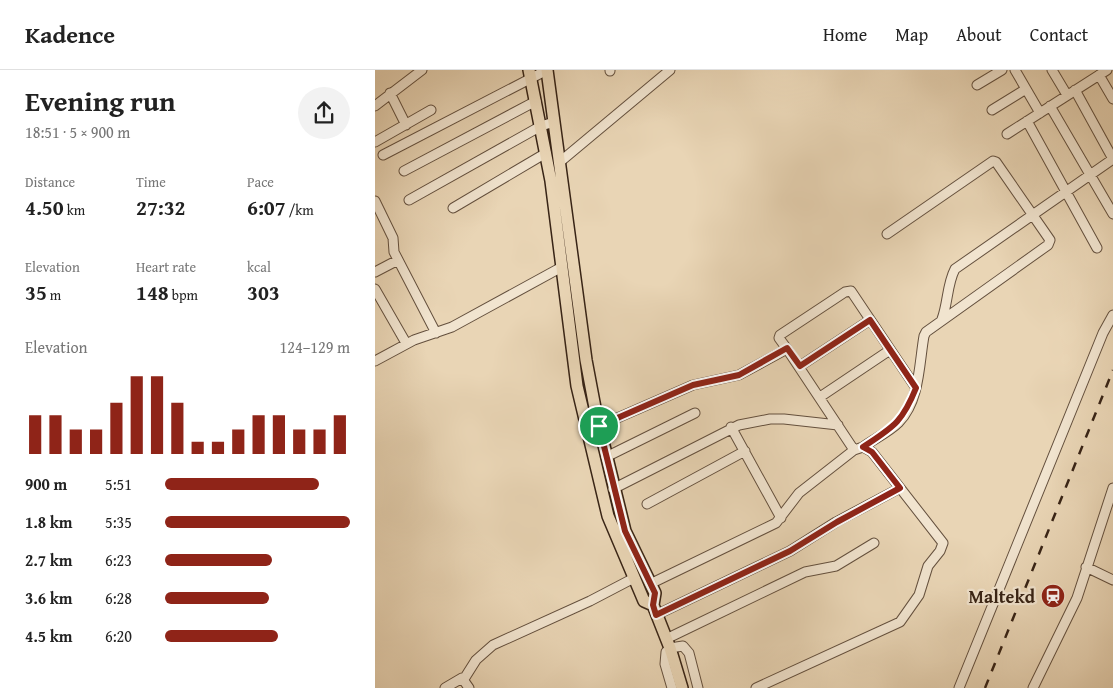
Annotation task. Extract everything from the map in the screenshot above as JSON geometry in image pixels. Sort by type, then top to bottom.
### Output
[{"type":"main road","points":[[547,70],[561,161],[586,360],[605,457],[625,531],[655,593],[655,610],[682,688]]},
{"type":"main road","points":[[530,74],[546,153],[577,386],[599,481],[608,516],[634,578],[644,601],[655,610]]},
{"type":"street","points":[[375,106],[422,70]]},
{"type":"street","points":[[383,155],[530,74],[547,70]]},
{"type":"street","points":[[561,161],[670,70]]},
{"type":"street","points":[[977,85],[1002,70]]},
{"type":"street","points":[[1015,70],[1040,113]]},
{"type":"street","points":[[942,319],[948,302],[951,279],[955,269],[1113,159],[1071,93],[1052,70]]},
{"type":"street","points":[[1007,134],[1071,93],[1098,73],[1113,99]]},
{"type":"street","points":[[992,110],[1026,89]]},
{"type":"street","points":[[391,93],[405,125]]},
{"type":"street","points":[[404,171],[536,101]]},
{"type":"street","points":[[1050,106],[1113,214]]},
{"type":"street","points":[[375,142],[431,110]]},
{"type":"street","points":[[1027,121],[1097,248]]},
{"type":"street","points":[[409,200],[541,126],[554,122]]},
{"type":"street","points":[[453,208],[546,153]]},
{"type":"street","points":[[650,584],[776,523],[781,518],[786,507],[799,493],[858,448],[898,423],[908,408],[916,388],[923,336],[942,319],[1048,245],[1051,240],[996,162],[993,161],[887,234]]},
{"type":"street","points":[[375,201],[393,238],[394,252],[436,333]]},
{"type":"street","points":[[375,272],[398,260]]},
{"type":"street","points":[[375,359],[406,343],[452,327],[560,268]]},
{"type":"street","points":[[375,289],[406,343]]},
{"type":"street","points":[[757,688],[869,638],[905,618],[921,591],[928,566],[940,551],[943,543],[872,452],[858,448],[837,425],[800,366],[779,338],[780,335],[845,292],[852,292],[916,388]]},
{"type":"street","points":[[959,688],[1103,333],[1113,315]]},
{"type":"street","points":[[800,366],[870,320]]},
{"type":"street","points":[[599,426],[693,385],[739,375],[787,348]]},
{"type":"street","points":[[820,397],[890,350]]},
{"type":"street","points":[[605,457],[695,414]]},
{"type":"street","points":[[613,489],[703,445],[731,427],[770,419],[837,425]]},
{"type":"street","points":[[731,427],[781,518]]},
{"type":"street","points":[[647,504],[745,451]]},
{"type":"street","points":[[655,610],[790,551],[837,522],[900,488]]},
{"type":"street","points":[[1033,688],[1077,598],[1112,494]]},
{"type":"street","points":[[673,688],[665,664],[666,652],[670,649],[805,572],[836,566],[874,544]]},
{"type":"street","points":[[1086,567],[1113,580]]},
{"type":"street","points":[[464,679],[476,660],[493,644],[590,601],[634,578]]},
{"type":"street","points":[[670,649],[679,646],[686,649],[698,688]]},
{"type":"street","points":[[445,688],[459,679],[464,679]]},
{"type":"street","points":[[464,679],[469,688]]},
{"type":"railway","points":[[985,688],[1113,370]]},
{"type":"place","name":"Maltekd","points":[[1053,596]]},
{"type":"route","points":[[870,320],[916,388],[903,418],[863,447],[872,452],[900,488],[837,522],[790,551],[656,615],[653,605],[655,593],[639,564],[625,531],[611,484],[599,426],[693,385],[739,375],[764,363],[787,348],[800,366],[870,320]]}]
